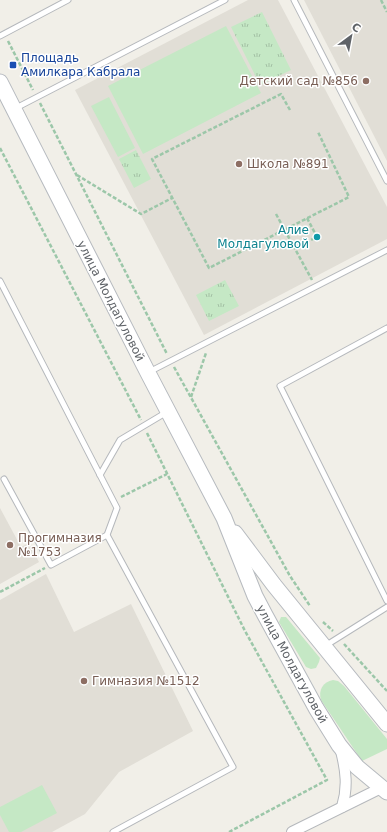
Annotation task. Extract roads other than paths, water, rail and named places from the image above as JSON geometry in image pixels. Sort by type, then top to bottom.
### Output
[{"type":"main road","name":"улица Молдагуловой","points":[[0,82],[168,412],[224,518],[255,596],[316,708],[339,746],[357,767],[385,788]]},
{"type":"main road","name":"улица Молдагуловой","points":[[224,518],[324,647],[387,724]]},
{"type":"main road","points":[[264,612],[266,605],[271,600],[282,597],[287,599]]},
{"type":"street","points":[[339,746],[345,767],[346,779],[346,793],[342,807]]},
{"type":"street","points":[[299,830],[342,807],[385,788]]},
{"type":"lane","points":[[0,36],[66,0]]},
{"type":"lane","points":[[14,110],[225,0]]},
{"type":"lane","points":[[294,0],[387,181]]},
{"type":"lane","points":[[148,373],[387,250]]},
{"type":"lane","points":[[0,281],[117,508],[107,535],[51,565],[4,480]]},
{"type":"lane","points":[[387,328],[280,386],[387,601]]},
{"type":"lane","points":[[100,475],[120,440],[168,412]]},
{"type":"lane","points":[[107,535],[233,767],[113,832]]},
{"type":"lane","points":[[324,647],[387,607]]},
{"type":"place","name":"Площадь Амилкара Кабрала","points":[[13,65]]},
{"type":"place","name":"Детский сад №856","points":[[366,81]]},
{"type":"place","name":"Школа №891","points":[[239,164]]},
{"type":"place","name":"Алие Молдагуловой","points":[[317,237]]},
{"type":"place","name":"Прогимназия №1753","points":[[10,545]]},
{"type":"place","name":"Гимназия №1512","points":[[84,681]]}]
